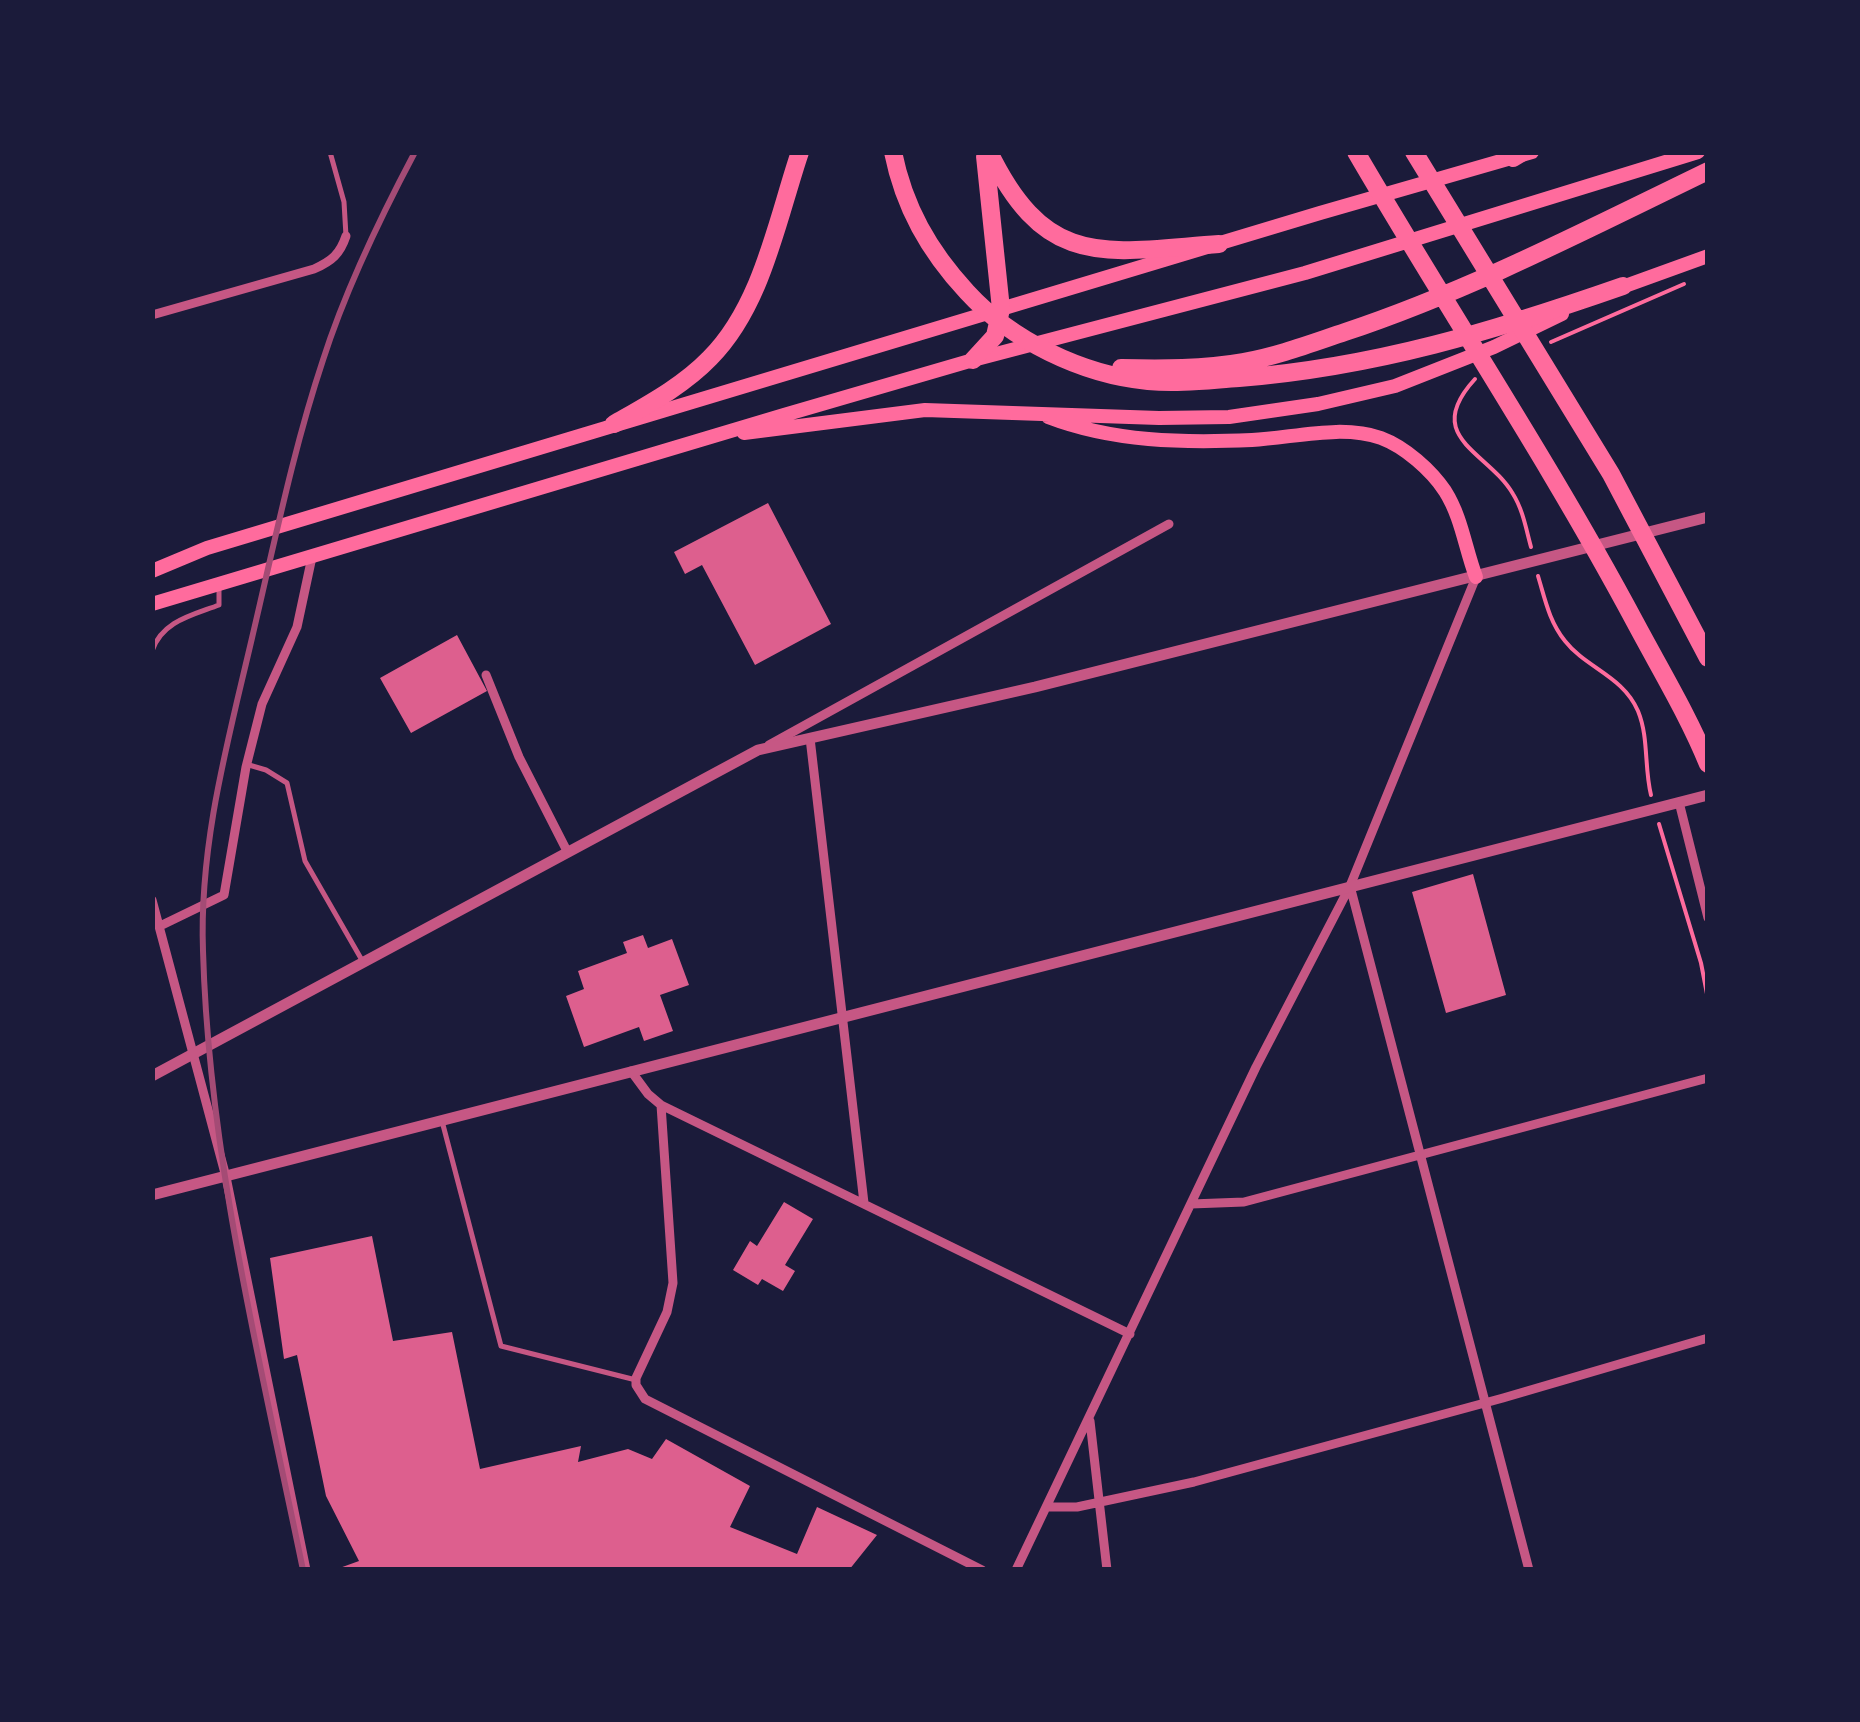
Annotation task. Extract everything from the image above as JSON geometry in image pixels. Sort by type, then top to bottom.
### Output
[{"type":"highway","points":[[614,424],[668,393],[711,358],[734,327],[757,282],[800,152]]},
{"type":"highway","points":[[893,152],[913,218],[947,270],[981,306],[1039,347],[1086,367],[1148,382],[1282,374],[1404,354],[1492,330],[1623,286]]},
{"type":"highway","points":[[987,152],[1022,206],[1059,240],[1087,250],[1120,251],[1219,244]]},
{"type":"highway","points":[[973,360],[995,336],[1000,309],[987,152]]},
{"type":"highway","points":[[1356,152],[1484,379],[1561,490],[1620,593],[1708,764]]},
{"type":"highway","points":[[1414,152],[1611,474],[1708,658]]},
{"type":"highway","points":[[1086,367],[1166,369],[1242,362],[1282,353],[1456,290],[1708,171]]},
{"type":"main road","points":[[152,572],[207,548],[614,424],[1532,152]]},
{"type":"main road","points":[[152,604],[973,360],[1305,273],[1698,152]]},
{"type":"main road","points":[[703,439],[924,410],[1230,417],[1318,404],[1394,386],[1494,348],[1623,286],[1708,256]]},
{"type":"main road","points":[[1038,412],[1083,430],[1153,440],[1252,440],[1354,433],[1378,438],[1405,452],[1444,490],[1460,522],[1476,577]]},
{"type":"street","points":[[152,315],[314,269],[330,262],[342,250],[346,236]]},
{"type":"street","points":[[758,750],[1035,688],[1708,517]]},
{"type":"street","points":[[152,1076],[1169,524]]},
{"type":"street","points":[[160,926],[224,895],[246,764],[262,704],[297,627],[312,557]]},
{"type":"street","points":[[1016,1570],[1256,1067],[1350,886],[1476,577]]},
{"type":"street","points":[[486,675],[518,757],[567,850]]},
{"type":"street","points":[[810,738],[864,1202]]},
{"type":"street","points":[[152,1195],[1708,794]]},
{"type":"street","points":[[1678,802],[1708,918]]},
{"type":"street","points":[[1350,886],[1529,1570]]},
{"type":"street","points":[[152,900],[226,1177],[306,1570]]},
{"type":"street","points":[[632,1071],[661,1105],[1130,1334]]},
{"type":"street","points":[[1192,1204],[1244,1202],[1708,1078]]},
{"type":"street","points":[[661,1105],[674,1283],[667,1312],[636,1380],[645,1399],[982,1570]]},
{"type":"street","points":[[1046,1507],[1100,1503],[1194,1482],[1708,1338]]},
{"type":"street","points":[[1089,1419],[1106,1570]]},
{"type":"lane","points":[[330,152],[344,202],[346,236]]},
{"type":"lane","points":[[152,651],[170,624],[219,605],[219,585]]},
{"type":"lane","points":[[246,764],[287,783],[305,861],[364,964]]},
{"type":"lane","points":[[442,1121],[501,1346],[636,1380]]},
{"type":"path","points":[[1550,343],[1689,282]]},
{"type":"path","points":[[1484,379],[1456,408],[1454,427],[1463,445],[1497,473],[1513,493],[1522,512],[1551,622],[1567,644],[1622,686],[1637,709],[1646,738],[1646,774],[1708,998]]},
{"type":"building","points":[[768,503],[831,624],[755,665],[702,565],[685,574],[674,552]]},
{"type":"building","points":[[457,635],[487,691],[411,733],[380,678]]},
{"type":"building","points":[[1473,874],[1506,995],[1446,1013],[1412,892]]},
{"type":"building","points":[[643,935],[648,948],[672,939],[689,985],[660,995],[673,1031],[644,1041],[639,1027],[584,1047],[566,996],[584,989],[578,971],[627,953],[623,942]]},
{"type":"building","points":[[784,1202],[813,1219],[785,1265],[795,1271],[783,1291],[762,1279],[758,1285],[733,1270],[750,1241],[757,1246]]},
{"type":"building","points":[[372,1236],[393,1341],[452,1332],[480,1469],[581,1446],[578,1462],[628,1449],[652,1459],[666,1439],[750,1486],[730,1527],[797,1554],[817,1507],[877,1535],[849,1570],[334,1570],[359,1561],[326,1496],[297,1355],[284,1359],[270,1258]]},
{"type":"railway","points":[[303,1570],[254,1339],[215,1107],[203,951],[206,871],[225,754],[312,394],[353,280],[415,152]]}]
